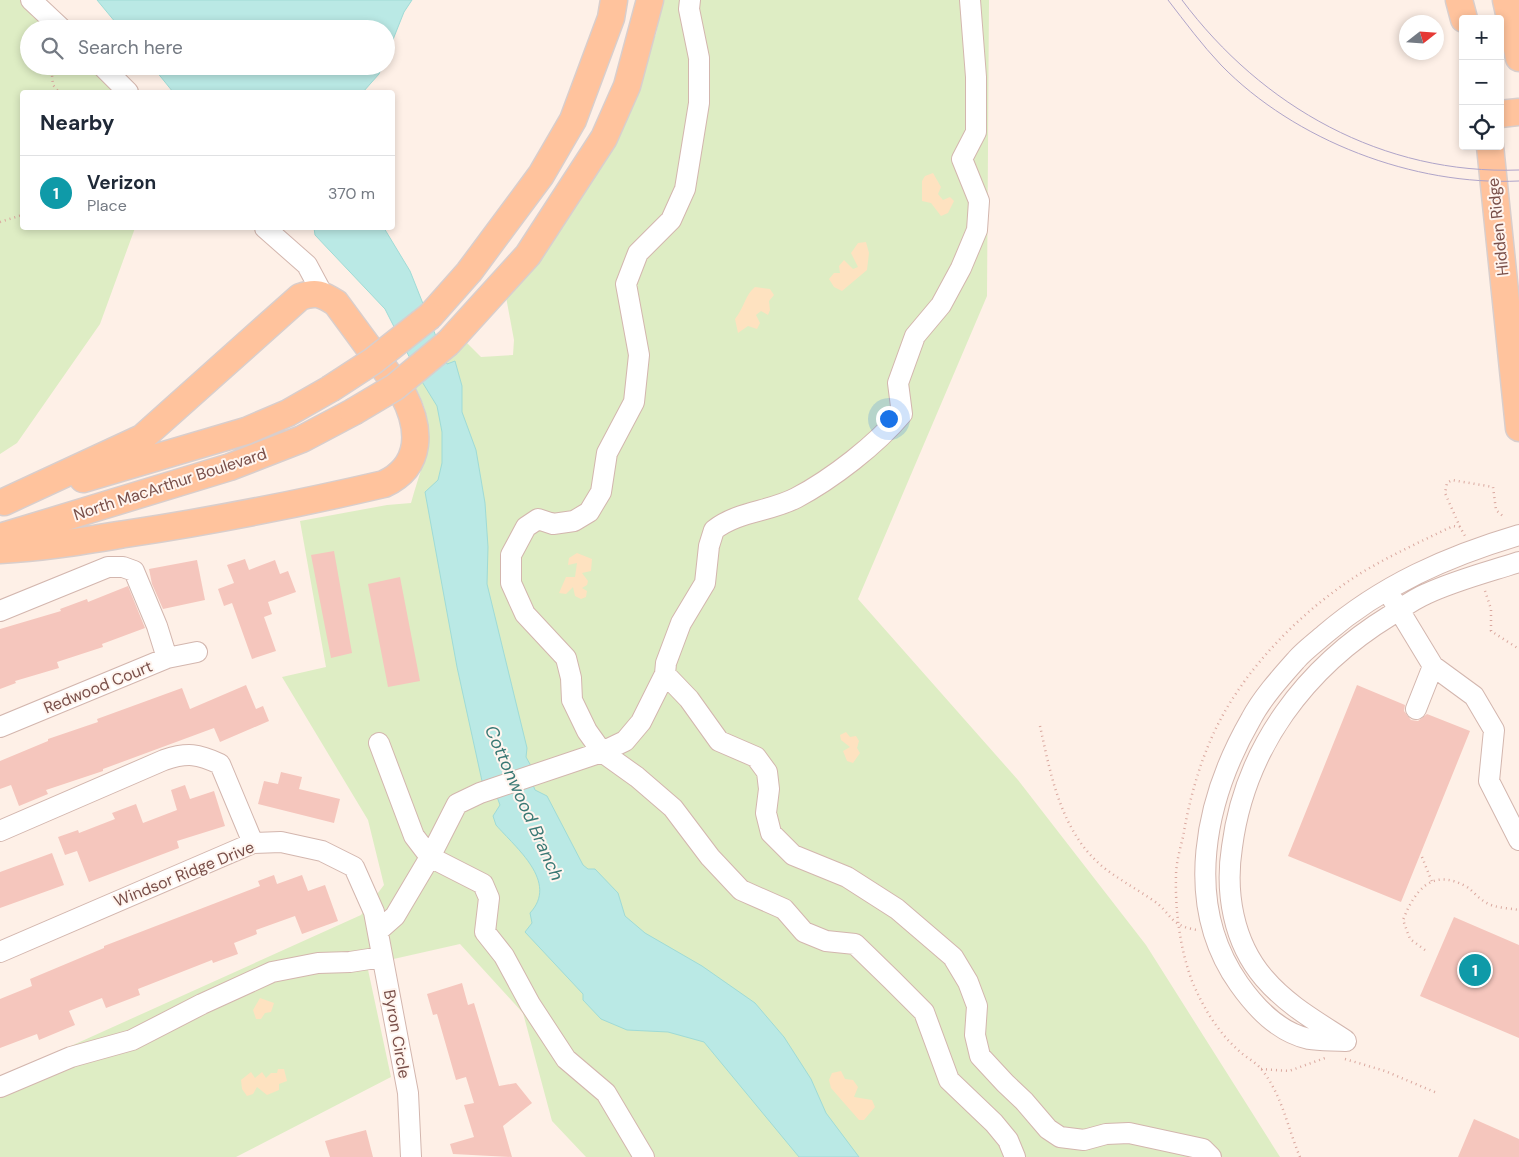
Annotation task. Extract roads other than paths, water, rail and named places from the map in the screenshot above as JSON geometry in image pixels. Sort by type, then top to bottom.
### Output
[{"type":"main road","name":"North MacArthur Boulevard","points":[[2,503],[246,431],[288,413],[373,361],[430,316],[469,272],[546,167],[573,120],[611,18],[614,0]]},
{"type":"main road","name":"North MacArthur Boulevard","points":[[0,537],[230,467],[302,439],[395,387],[448,343],[528,256],[604,138],[627,86],[650,0]]},
{"type":"main road","points":[[1459,0],[1463,15]]},
{"type":"main road","points":[[1506,0],[1519,58]]},
{"type":"main road","points":[[1504,114],[1519,112]]},
{"type":"main road","name":"Hidden Ridge","points":[[1490,150],[1519,428]]},
{"type":"main road","points":[[0,550],[30,549],[270,511],[384,484],[397,478],[406,470],[415,444],[415,426],[411,409],[403,394],[336,303],[322,293],[311,293],[300,297],[142,438],[2,503]]},
{"type":"street","points":[[31,0],[52,20]]},
{"type":"street","points":[[690,0],[689,9],[699,58],[699,103],[685,189],[671,220],[638,252],[626,284],[639,355],[634,402],[608,453],[601,492],[589,512],[574,521],[554,524],[538,519],[526,527],[511,555],[511,582],[525,614],[566,658],[571,678],[572,700],[586,730],[602,752],[673,808],[710,857],[742,890],[784,910],[804,932],[826,941],[855,944],[892,980],[924,1012],[949,1080],[994,1123],[1008,1140],[1015,1157]]},
{"type":"street","points":[[376,922],[395,916],[430,856],[457,804],[480,793],[602,752],[624,741],[641,722],[665,674],[666,663],[681,623],[705,583],[709,546],[714,530],[736,517],[770,508],[796,498],[837,470],[887,431],[902,414],[898,383],[915,336],[941,304],[961,268],[977,230],[979,201],[962,159],[976,132],[976,77],[970,0]]},
{"type":"street","points":[[111,75],[126,90]]},
{"type":"street","points":[[267,230],[307,265],[322,293]]},
{"type":"street","points":[[1519,535],[1471,549],[1416,573],[1354,610],[1298,658],[1251,718],[1225,775],[1205,845],[1205,886],[1213,933],[1229,969],[1254,1006],[1281,1027],[1308,1039],[1346,1041],[1290,1005],[1263,977],[1243,945],[1232,908],[1229,869],[1235,823],[1245,787],[1268,739],[1294,700],[1336,654],[1366,630],[1424,594],[1479,573],[1519,562]]},
{"type":"street","points":[[0,611],[108,567],[123,567],[134,572],[158,626],[167,658]]},
{"type":"street","points":[[1386,591],[1400,610],[1433,666],[1474,696],[1494,730],[1489,781],[1519,840]]},
{"type":"street","name":"Redwood Court","points":[[0,727],[167,658],[196,652]]},
{"type":"street","points":[[1416,709],[1433,666]]},
{"type":"street","points":[[665,674],[689,699],[719,741],[756,757],[767,772],[769,789],[766,813],[771,833],[793,854],[847,877],[897,909],[952,957],[968,982],[977,1006],[976,1035],[980,1056],[1004,1084],[1024,1101],[1048,1130],[1060,1137],[1084,1140],[1106,1134],[1129,1133],[1203,1149],[1211,1157]]},
{"type":"street","points":[[379,742],[414,836],[430,856],[483,884],[489,898],[485,932],[504,956],[530,1004],[566,1059],[606,1093],[644,1157]]},
{"type":"street","points":[[0,831],[164,760],[179,755],[199,754],[220,764],[254,843]]},
{"type":"street","name":"Windsor Ridge Drive","points":[[0,952],[254,843],[281,842],[322,851],[354,867],[376,922]]},
{"type":"street","name":"Byron Circle","points":[[376,922],[408,1093],[411,1157]]},
{"type":"street","points":[[0,1087],[71,1056],[132,1040],[202,1004],[272,972],[318,963],[350,962],[382,957]]},
{"type":"water","points":[[97,0],[412,0],[404,12],[395,34],[395,20],[114,20]]},
{"type":"water","points":[[159,75],[378,75],[365,90],[171,90]]},
{"type":"water","name":"Cottonwood Branch","points":[[314,230],[385,230],[410,271],[447,364],[455,361],[462,386],[462,412],[476,450],[485,503],[488,547],[487,584],[527,748],[526,757],[531,766],[528,772],[535,790],[547,796],[583,865],[588,869],[595,869],[618,893],[625,916],[645,933],[702,966],[755,1003],[784,1037],[811,1079],[826,1113],[859,1157],[799,1157],[704,1042],[668,1032],[627,1030],[601,1019],[583,1000],[583,994],[525,932],[532,923],[530,913],[538,901],[540,889],[531,866],[496,825],[493,816],[500,805],[493,786],[482,781],[457,667],[425,492],[438,480],[442,463],[442,432],[437,406],[421,380],[385,309],[315,235]]},
{"type":"tram line","points":[[1168,0],[1221,65],[1251,92],[1284,116],[1320,136],[1358,153],[1398,167],[1439,176],[1479,181],[1519,181]]},
{"type":"tram line","points":[[1182,0],[1214,38],[1249,72],[1288,102],[1330,127],[1374,147],[1420,161],[1469,169],[1519,170]]},
{"type":"place","name":"Verizon","points":[[1475,970]]}]
